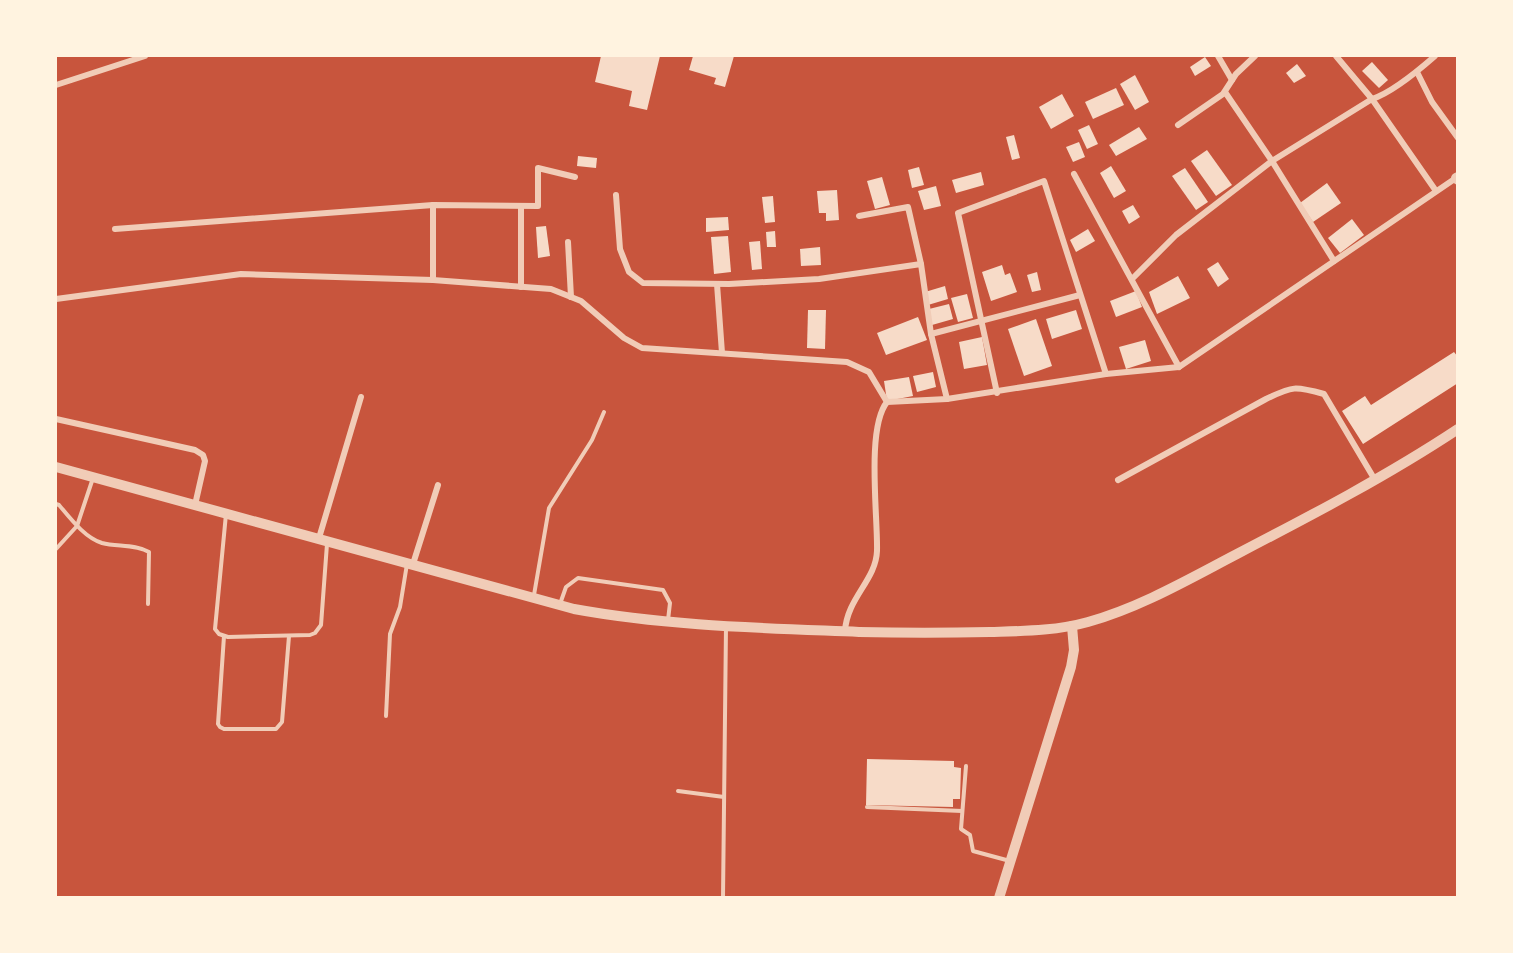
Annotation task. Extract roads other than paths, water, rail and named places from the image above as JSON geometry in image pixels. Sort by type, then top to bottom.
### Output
[{"type":"street","points":[[56,85],[145,56]]},
{"type":"street","points":[[1218,56],[1232,80]]},
{"type":"street","points":[[1178,125],[1225,92],[1232,80],[1256,56]]},
{"type":"street","points":[[1336,56],[1372,99],[1436,190]]},
{"type":"street","points":[[1132,279],[1176,235],[1272,161],[1372,99],[1383,96],[1435,56]]},
{"type":"street","points":[[1417,72],[1432,102],[1458,138]]},
{"type":"street","points":[[1225,92],[1272,161],[1334,261]]},
{"type":"street","points":[[115,229],[433,205],[538,206],[538,168],[575,177]]},
{"type":"street","points":[[1074,174],[1179,367]]},
{"type":"street","points":[[887,402],[947,399],[997,393],[1106,374],[1179,367],[1436,190],[1457,178]]},
{"type":"street","points":[[997,393],[958,213],[1044,181],[1106,374]]},
{"type":"street","points":[[616,195],[620,249],[628,272],[643,283],[717,284],[819,279],[921,264]]},
{"type":"street","points":[[433,205],[433,280]]},
{"type":"street","points":[[521,206],[521,287]]},
{"type":"street","points":[[859,216],[908,207],[921,264],[931,334],[947,399]]},
{"type":"street","points":[[567,242],[572,297]]},
{"type":"street","points":[[56,298],[241,274],[433,280],[551,289],[581,301],[624,338],[642,348],[847,362],[869,372],[887,402]]},
{"type":"street","points":[[717,284],[722,353]]},
{"type":"street","points":[[931,334],[1080,295]]},
{"type":"street","points":[[1118,480],[1289,388],[1306,389],[1324,394],[1376,481]]},
{"type":"street","points":[[323,540],[362,397]]},
{"type":"street","points":[[845,631],[847,615],[872,570],[877,555],[877,425],[879,414],[887,402]]},
{"type":"street","points":[[56,419],[195,450],[203,455],[205,461],[195,505]]},
{"type":"street","points":[[56,467],[559,606],[628,618],[924,634],[1035,631],[1072,626],[1109,616],[1145,602],[1376,481],[1458,429]]},
{"type":"street","points":[[410,564],[438,484]]},
{"type":"street","points":[[999,897],[1071,667],[1074,650],[1072,626]]},
{"type":"lane","points":[[533,599],[549,508],[592,440],[604,412]]},
{"type":"lane","points":[[56,549],[77,526],[93,477]]},
{"type":"lane","points":[[56,504],[77,526],[99,542],[149,552],[148,603]]},
{"type":"lane","points":[[226,513],[215,629],[224,636],[289,636],[315,633],[321,626],[323,540]]},
{"type":"lane","points":[[386,716],[390,633],[400,607],[410,564]]},
{"type":"lane","points":[[559,606],[567,587],[572,582],[578,578],[589,579],[663,590],[670,603],[668,621]]},
{"type":"lane","points":[[723,897],[726,625]]},
{"type":"lane","points":[[224,636],[218,724],[220,728],[276,729],[282,722],[289,636]]},
{"type":"lane","points":[[966,766],[961,829],[970,835],[974,851],[1011,861]]},
{"type":"lane","points":[[678,791],[724,797]]},
{"type":"lane","points":[[867,807],[962,811]]}]
